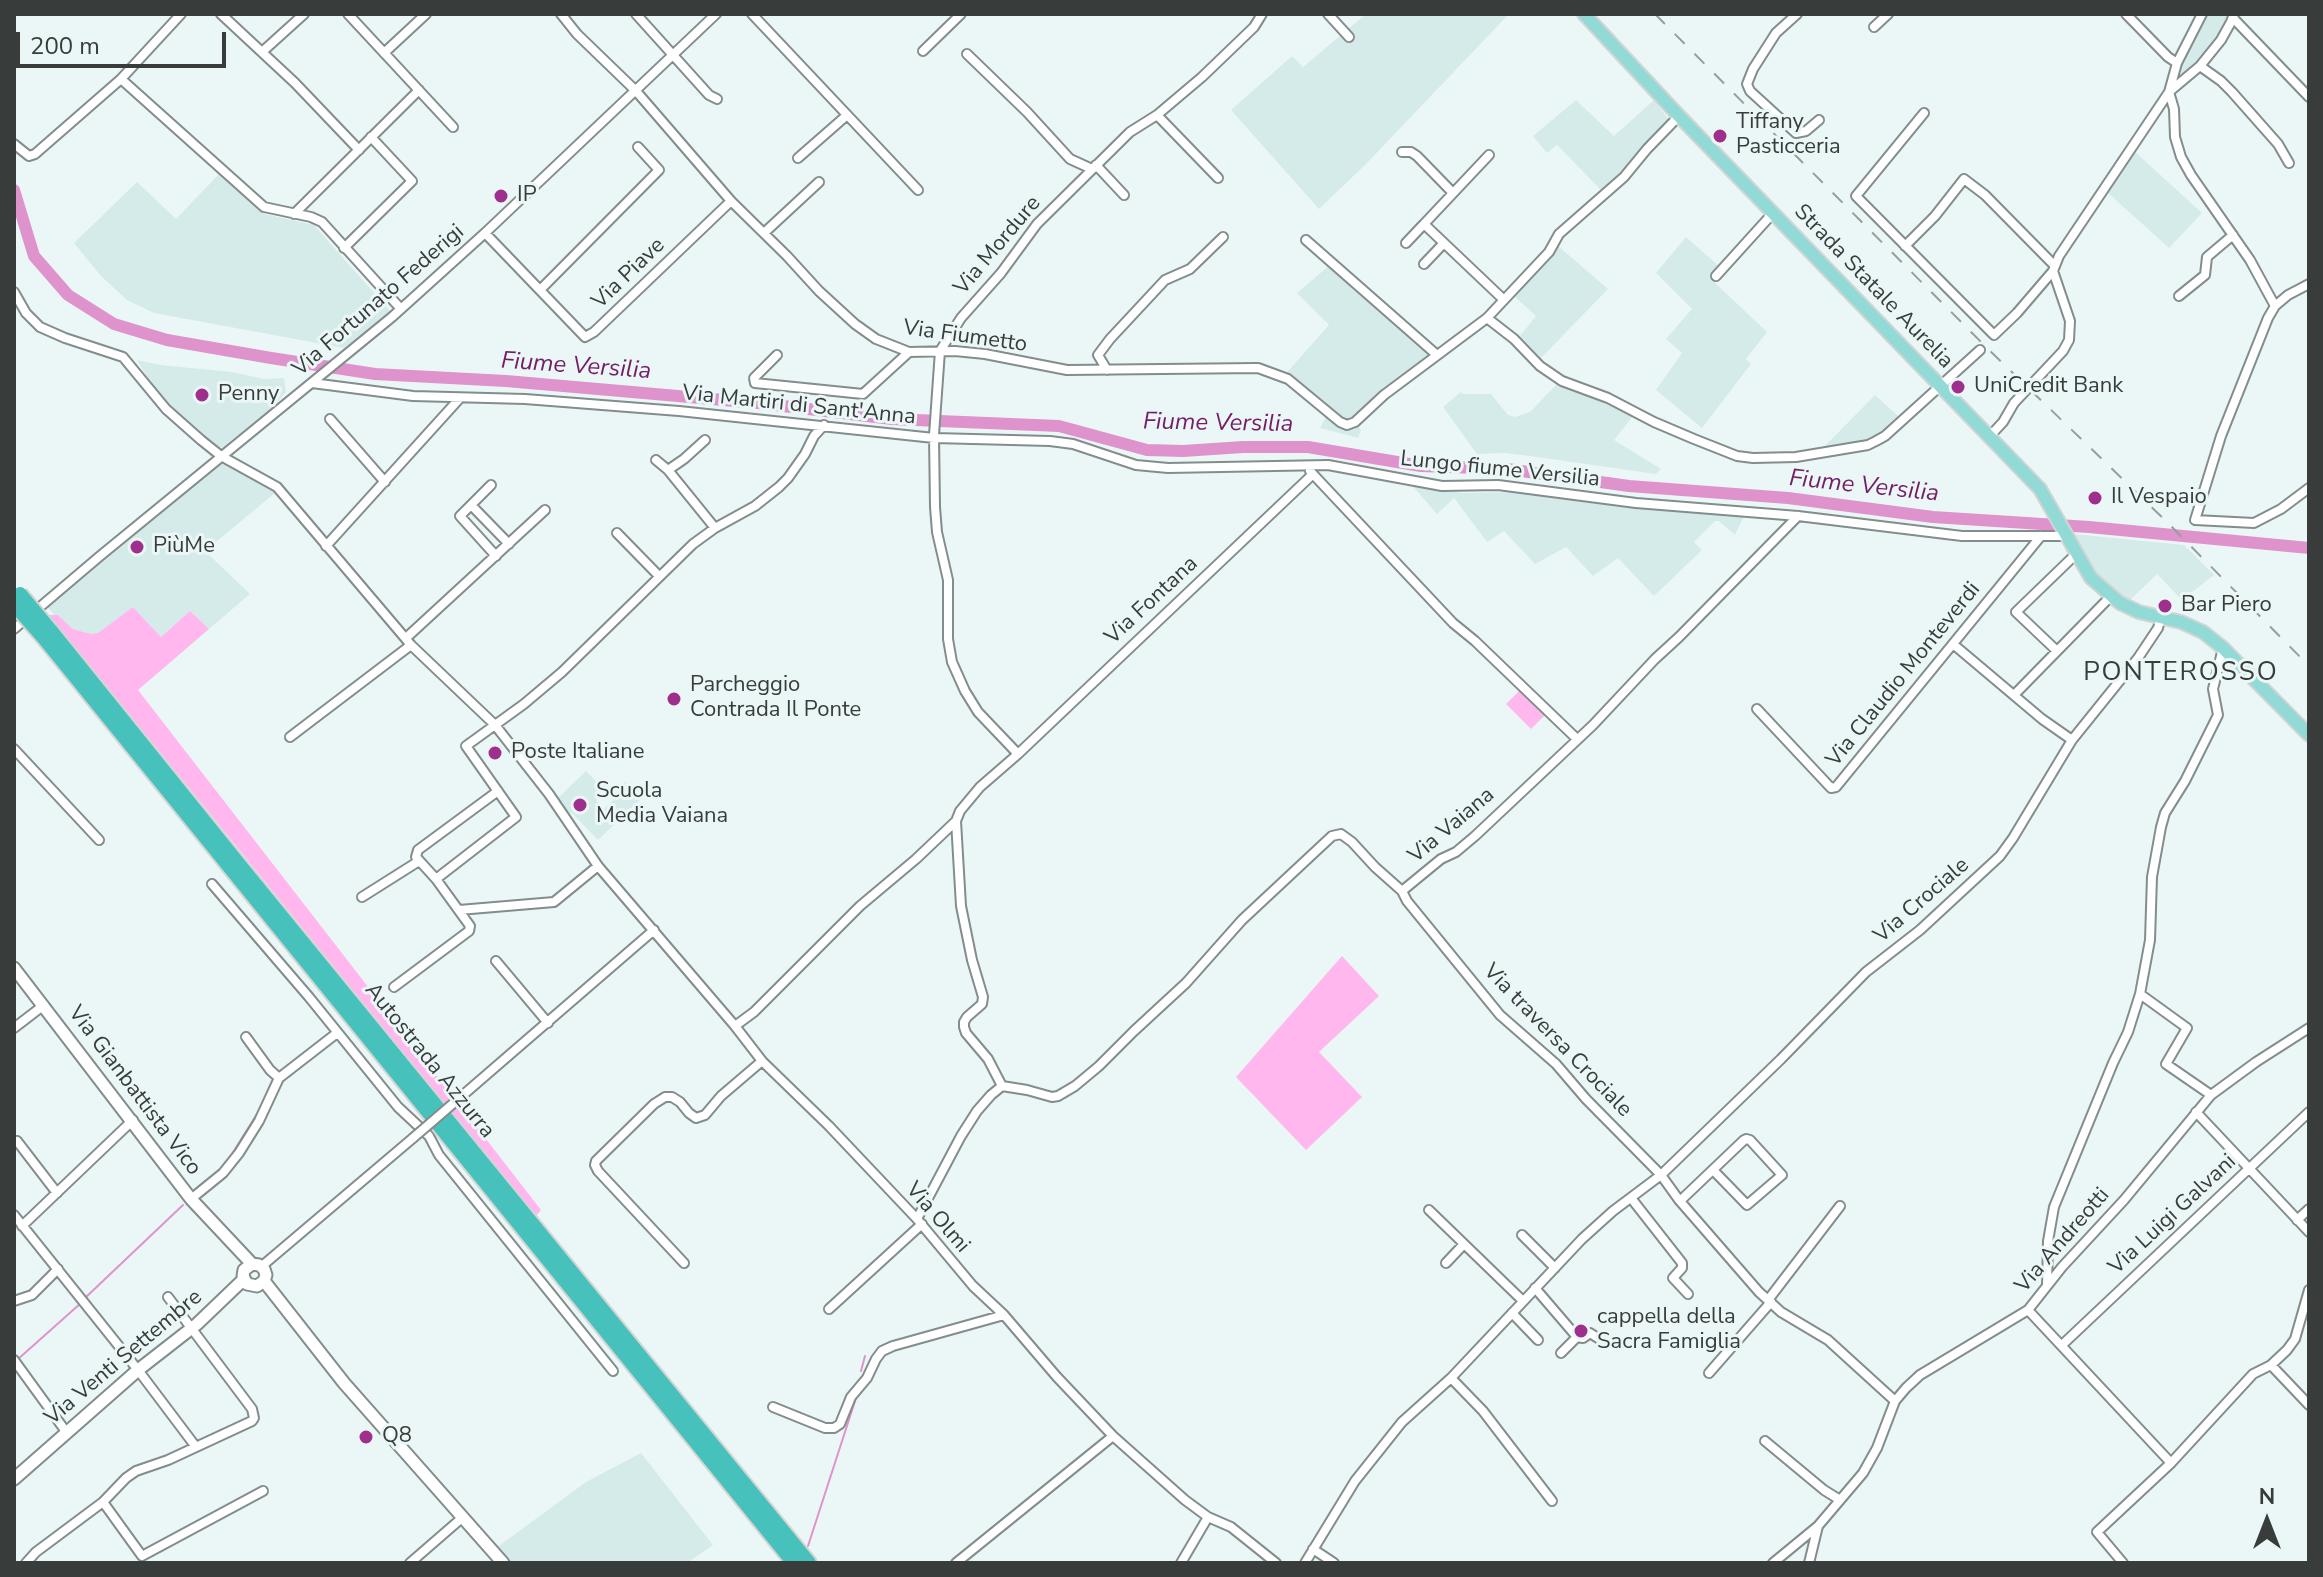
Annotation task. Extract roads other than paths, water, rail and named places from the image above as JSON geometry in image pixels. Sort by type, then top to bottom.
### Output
[{"type":"highway","name":"Autostrada Azzurra","points":[[16,595],[794,1563]]},
{"type":"highway","name":"Autostrada Azzurra","points":[[47,634],[809,1563]]},
{"type":"main road","name":"Strada Statale Aurelia","points":[[1584,14],[2040,489],[2091,578],[2120,603],[2139,612],[2195,627],[2223,648],[2309,735]]},
{"type":"main road","name":"Via Gianbattista Vico","points":[[14,968],[191,1199],[225,1236],[344,1383],[503,1563]]},
{"type":"main road","name":"Via Venti Settembre","points":[[14,1479],[138,1370],[255,1275]]},
{"type":"street","points":[[14,144],[29,156],[35,154],[121,79],[181,14]]},
{"type":"street","points":[[221,14],[295,83],[359,150]]},
{"type":"street","points":[[262,52],[304,14]]},
{"type":"street","points":[[348,14],[453,127]]},
{"type":"street","points":[[384,53],[426,14]]},
{"type":"street","name":"Via Fiumetto","points":[[561,14],[577,34],[636,91],[731,201],[819,291],[876,339],[909,352],[985,354],[1067,370],[1258,368],[1288,379],[1347,425],[1355,422],[1384,395],[1487,318],[1549,252],[1559,234],[1624,177],[1679,116]]},
{"type":"street","points":[[636,14],[709,95],[717,99]]},
{"type":"street","name":"Via Fortunato Federigi","points":[[14,629],[401,309],[716,14]]},
{"type":"street","points":[[752,14],[918,190]]},
{"type":"street","points":[[923,51],[961,14]]},
{"type":"street","name":"Via Mordure","points":[[934,436],[940,351],[961,318],[1001,273],[1037,224],[1130,132],[1157,115],[1202,77],[1254,27],[1262,14]]},
{"type":"street","points":[[1328,14],[1349,37]]},
{"type":"street","points":[[1797,14],[1776,33],[1747,84],[1750,91],[1796,133],[1806,131],[1819,120]]},
{"type":"street","points":[[1874,27],[1888,14]]},
{"type":"street","points":[[2126,14],[2177,63]]},
{"type":"street","points":[[2202,14],[2177,63],[2169,92],[2174,109],[2175,137],[2181,157],[2202,194],[2265,284],[2275,306]]},
{"type":"street","points":[[1924,113],[1856,196],[1994,335],[2017,313],[2053,268],[2169,92],[2200,66],[2221,40],[2234,16],[2309,97]]},
{"type":"street","points":[[967,54],[1070,159],[1094,167],[1124,195]]},
{"type":"street","points":[[2200,66],[2232,92],[2278,144],[2289,163]]},
{"type":"street","points":[[121,79],[264,207],[322,222],[401,309]]},
{"type":"street","points":[[294,214],[419,90]]},
{"type":"street","points":[[1157,115],[1218,178]]},
{"type":"street","points":[[798,158],[846,116]]},
{"type":"street","points":[[344,248],[412,181],[371,137]]},
{"type":"street","points":[[541,289],[659,170],[638,147]]},
{"type":"street","points":[[1402,152],[1411,152],[1453,193]]},
{"type":"street","points":[[1406,243],[1489,155]]},
{"type":"street","points":[[1905,246],[1935,216],[1964,179],[1985,195],[2053,268],[2070,321],[2069,340],[1989,437]]},
{"type":"street","points":[[764,233],[819,182]]},
{"type":"street","name":"Via Piave","points":[[485,233],[585,337],[594,332],[731,201]]},
{"type":"street","points":[[1716,276],[1773,213]]},
{"type":"street","points":[[1424,224],[1504,300]]},
{"type":"street","points":[[2179,296],[2205,275],[2207,257],[2233,235]]},
{"type":"street","points":[[1107,370],[1098,355],[1110,339],[1165,280],[1190,269],[1223,237]]},
{"type":"street","points":[[1306,240],[1437,355]]},
{"type":"street","points":[[1424,264],[1444,243]]},
{"type":"street","points":[[2309,284],[2275,306],[2256,344],[2221,436],[2195,520],[2254,523],[2281,509],[2309,488]]},
{"type":"street","name":"Via Olmi","points":[[14,292],[26,313],[40,327],[123,357],[166,409],[221,456],[277,487],[408,642],[495,725],[549,794],[598,866],[762,1061],[920,1222],[973,1286],[1004,1315],[1113,1436],[1185,1500],[1208,1517],[1231,1527],[1276,1563]]},
{"type":"street","points":[[1487,318],[1514,339],[1540,366],[1562,381],[1608,398],[1654,422],[1737,456],[1779,459],[1868,445],[1885,436],[1980,350]]},
{"type":"street","points":[[777,355],[754,378],[755,383],[863,394],[909,352]]},
{"type":"street","name":"Via Martiri di Sant'Anna","points":[[315,380],[413,396],[596,404],[934,436],[935,507],[937,532],[948,580],[948,639],[952,662],[978,712],[1018,754]]},
{"type":"street","points":[[326,546],[460,398]]},
{"type":"street","points":[[330,419],[385,482]]},
{"type":"street","points":[[436,879],[516,817],[466,746],[562,672],[685,551],[779,487],[824,425]]},
{"type":"street","name":"Lungo fiume Versilia","points":[[934,436],[1073,444],[1136,465],[1168,468],[1328,465],[1442,486],[1498,485],[1636,503],[1798,516],[1962,536],[2066,534]]},
{"type":"street","points":[[668,470],[705,440]]},
{"type":"street","points":[[656,460],[668,470],[715,528]]},
{"type":"street","points":[[1309,464],[1312,475],[1453,623],[1577,739]]},
{"type":"street","name":"Via Fontana","points":[[1018,754],[1312,475]]},
{"type":"street","points":[[491,485],[460,516],[496,556]]},
{"type":"street","points":[[472,506],[509,544]]},
{"type":"street","points":[[290,737],[408,642],[545,510]]},
{"type":"street","name":"Via Vaiana","points":[[1002,1086],[1052,1097],[1075,1086],[1186,983],[1242,920],[1332,836],[1341,834],[1352,842],[1402,891],[1441,859],[1466,844],[1577,739],[1798,516]]},
{"type":"street","points":[[617,533],[659,576]]},
{"type":"street","name":"Via Claudio Monteverdi","points":[[1757,709],[1831,788],[1836,787],[2041,536]]},
{"type":"street","points":[[2057,651],[2016,612],[2076,554]]},
{"type":"street","points":[[2014,695],[2111,596]]},
{"type":"street","name":"Via Crociale","points":[[1305,1563],[1355,1481],[1402,1422],[1451,1378],[1582,1239],[1661,1175],[1866,972],[1920,930],[2000,856],[2072,740],[2138,658],[2158,628],[2161,617]]},
{"type":"street","points":[[1953,644],[2072,740]]},
{"type":"street","points":[[2047,1286],[2048,1241],[2054,1207],[2128,1032],[2140,994],[2150,940],[2152,877],[2161,827],[2165,813],[2218,715],[2213,689],[2223,648]]},
{"type":"street","points":[[14,749],[99,840]]},
{"type":"street","points":[[735,1026],[754,1012],[860,906],[956,821],[960,811],[980,787],[1018,754]]},
{"type":"street","points":[[394,987],[469,931],[470,926],[416,857],[418,850],[498,791]]},
{"type":"street","points":[[829,1309],[920,1222],[961,1136],[977,1111],[1002,1086],[988,1059],[964,1027],[967,1017],[982,1004],[983,997],[961,906],[956,821]]},
{"type":"street","points":[[362,897],[419,861]]},
{"type":"street","points":[[459,910],[554,902],[598,866]]},
{"type":"street","points":[[212,884],[398,1107],[429,1136],[439,1155],[613,1371]]},
{"type":"street","name":"Via traversa Crociale","points":[[1402,891],[1500,1015],[1556,1064],[1661,1175]]},
{"type":"street","name":"Via Venti Settembre","points":[[255,1275],[654,930]]},
{"type":"street","points":[[496,961],[548,1023]]},
{"type":"street","points":[[2140,994],[2187,1028],[2166,1064],[2211,1095]]},
{"type":"street","points":[[14,1028],[44,1005]]},
{"type":"street","name":"Via Andreotti","points":[[1809,1563],[1818,1526],[1863,1473],[1877,1448],[1895,1401],[1920,1375],[2028,1310],[2211,1095],[2309,1028]]},
{"type":"street","points":[[191,1199],[223,1173],[239,1153],[259,1121],[279,1078],[337,1033]]},
{"type":"street","points":[[246,1037],[279,1078]]},
{"type":"street","points":[[684,1263],[598,1171],[596,1161],[665,1097],[680,1102],[696,1118],[705,1115],[721,1096],[762,1061]]},
{"type":"street","points":[[2196,1112],[2309,1232]]},
{"type":"street","name":"Via Luigi Galvani","points":[[2062,1345],[2309,1112]]},
{"type":"street","points":[[22,1226],[133,1120]]},
{"type":"street","points":[[1680,1201],[1713,1170],[1748,1139],[1782,1175],[1746,1205],[1713,1170]]},
{"type":"street","points":[[17,1141],[57,1193]]},
{"type":"street","points":[[1661,1175],[1680,1201],[1769,1301],[1781,1312],[1828,1340],[1895,1401]]},
{"type":"street","points":[[1631,1198],[1682,1263],[1682,1268],[1673,1278],[1688,1294]]},
{"type":"street","points":[[1709,1373],[1769,1301],[1840,1206]]},
{"type":"street","points":[[2297,1220],[2309,1209]]},
{"type":"street","points":[[1429,1210],[1523,1301]]},
{"type":"street","points":[[14,1215],[196,1447]]},
{"type":"street","points":[[1522,1235],[1555,1268]]},
{"type":"street","points":[[1446,1263],[1464,1244]]},
{"type":"street","points":[[14,1301],[32,1295],[58,1269]]},
{"type":"street","points":[[1535,1288],[1577,1337],[1583,1338],[1590,1333],[1604,1342]]},
{"type":"street","points":[[2123,1563],[2097,1532],[2171,1463],[2253,1374],[2271,1365],[2287,1350],[2295,1339],[2309,1290]]},
{"type":"street","points":[[26,1563],[103,1502],[136,1471],[196,1447],[254,1418],[252,1409],[168,1297]]},
{"type":"street","points":[[2028,1310],[2171,1463]]},
{"type":"street","points":[[1512,1313],[1538,1340]]},
{"type":"street","points":[[773,1407],[825,1428],[834,1428],[840,1424],[851,1397],[867,1378],[882,1351],[1004,1315]]},
{"type":"street","points":[[1561,1353],[1577,1337]]},
{"type":"street","points":[[16,1362],[67,1433]]},
{"type":"street","points":[[2271,1365],[2309,1405]]},
{"type":"street","points":[[1451,1378],[1483,1411],[1552,1501]]},
{"type":"street","points":[[956,1563],[1113,1436]]},
{"type":"street","points":[[1765,1441],[1840,1500]]},
{"type":"street","points":[[103,1502],[142,1556],[263,1491]]},
{"type":"street","points":[[410,1563],[463,1517]]},
{"type":"street","points":[[1181,1563],[1208,1517]]},
{"type":"street","points":[[1773,1563],[1818,1526]]},
{"type":"street","points":[[1313,1549],[1334,1563]]},
{"type":"waterway","name":"Fiume Versilia","points":[[14,190],[34,256],[68,295],[114,324],[167,340],[271,358],[375,374],[506,381],[758,403],[892,419],[1059,426],[1147,450],[1308,447],[1421,466],[1507,469],[1629,486],[1788,498],[1933,517],[2089,527],[2309,548]]},
{"type":"waterway","points":[[264,1100],[273,1079]]},
{"type":"waterway","points":[[227,1162],[262,1106]]},
{"type":"waterway","points":[[85,1298],[183,1205]]},
{"type":"waterway","points":[[17,1360],[81,1303]]},
{"type":"waterway","points":[[861,1371],[865,1356]]},
{"type":"waterway","points":[[808,1546],[856,1398]]},
{"type":"railway","points":[[1655,14],[2309,666]]},
{"type":"place","name":"Tiffany Pasticceria","points":[[1720,136]]},
{"type":"place","name":"IP","points":[[501,196]]},
{"type":"place","name":"UniCredit Bank","points":[[1958,387]]},
{"type":"place","name":"Penny","points":[[202,395]]},
{"type":"place","name":"Il Vespaio","points":[[2095,498]]},
{"type":"place","name":"PiùMe","points":[[137,547]]},
{"type":"place","name":"Bar Piero","points":[[2165,606]]},
{"type":"place","name":"Parcheggio Contrada Il Ponte","points":[[674,699]]},
{"type":"place","name":"Poste Italiane","points":[[495,753]]},
{"type":"place","name":"Scuola Media Vaiana","points":[[580,805]]},
{"type":"place","name":"cappella della Sacra Famiglia","points":[[1581,1331]]},
{"type":"place","name":"Q8","points":[[366,1437]]},
{"type":"district","name":"PONTEROSSO","points":[[2181,674]]}]
